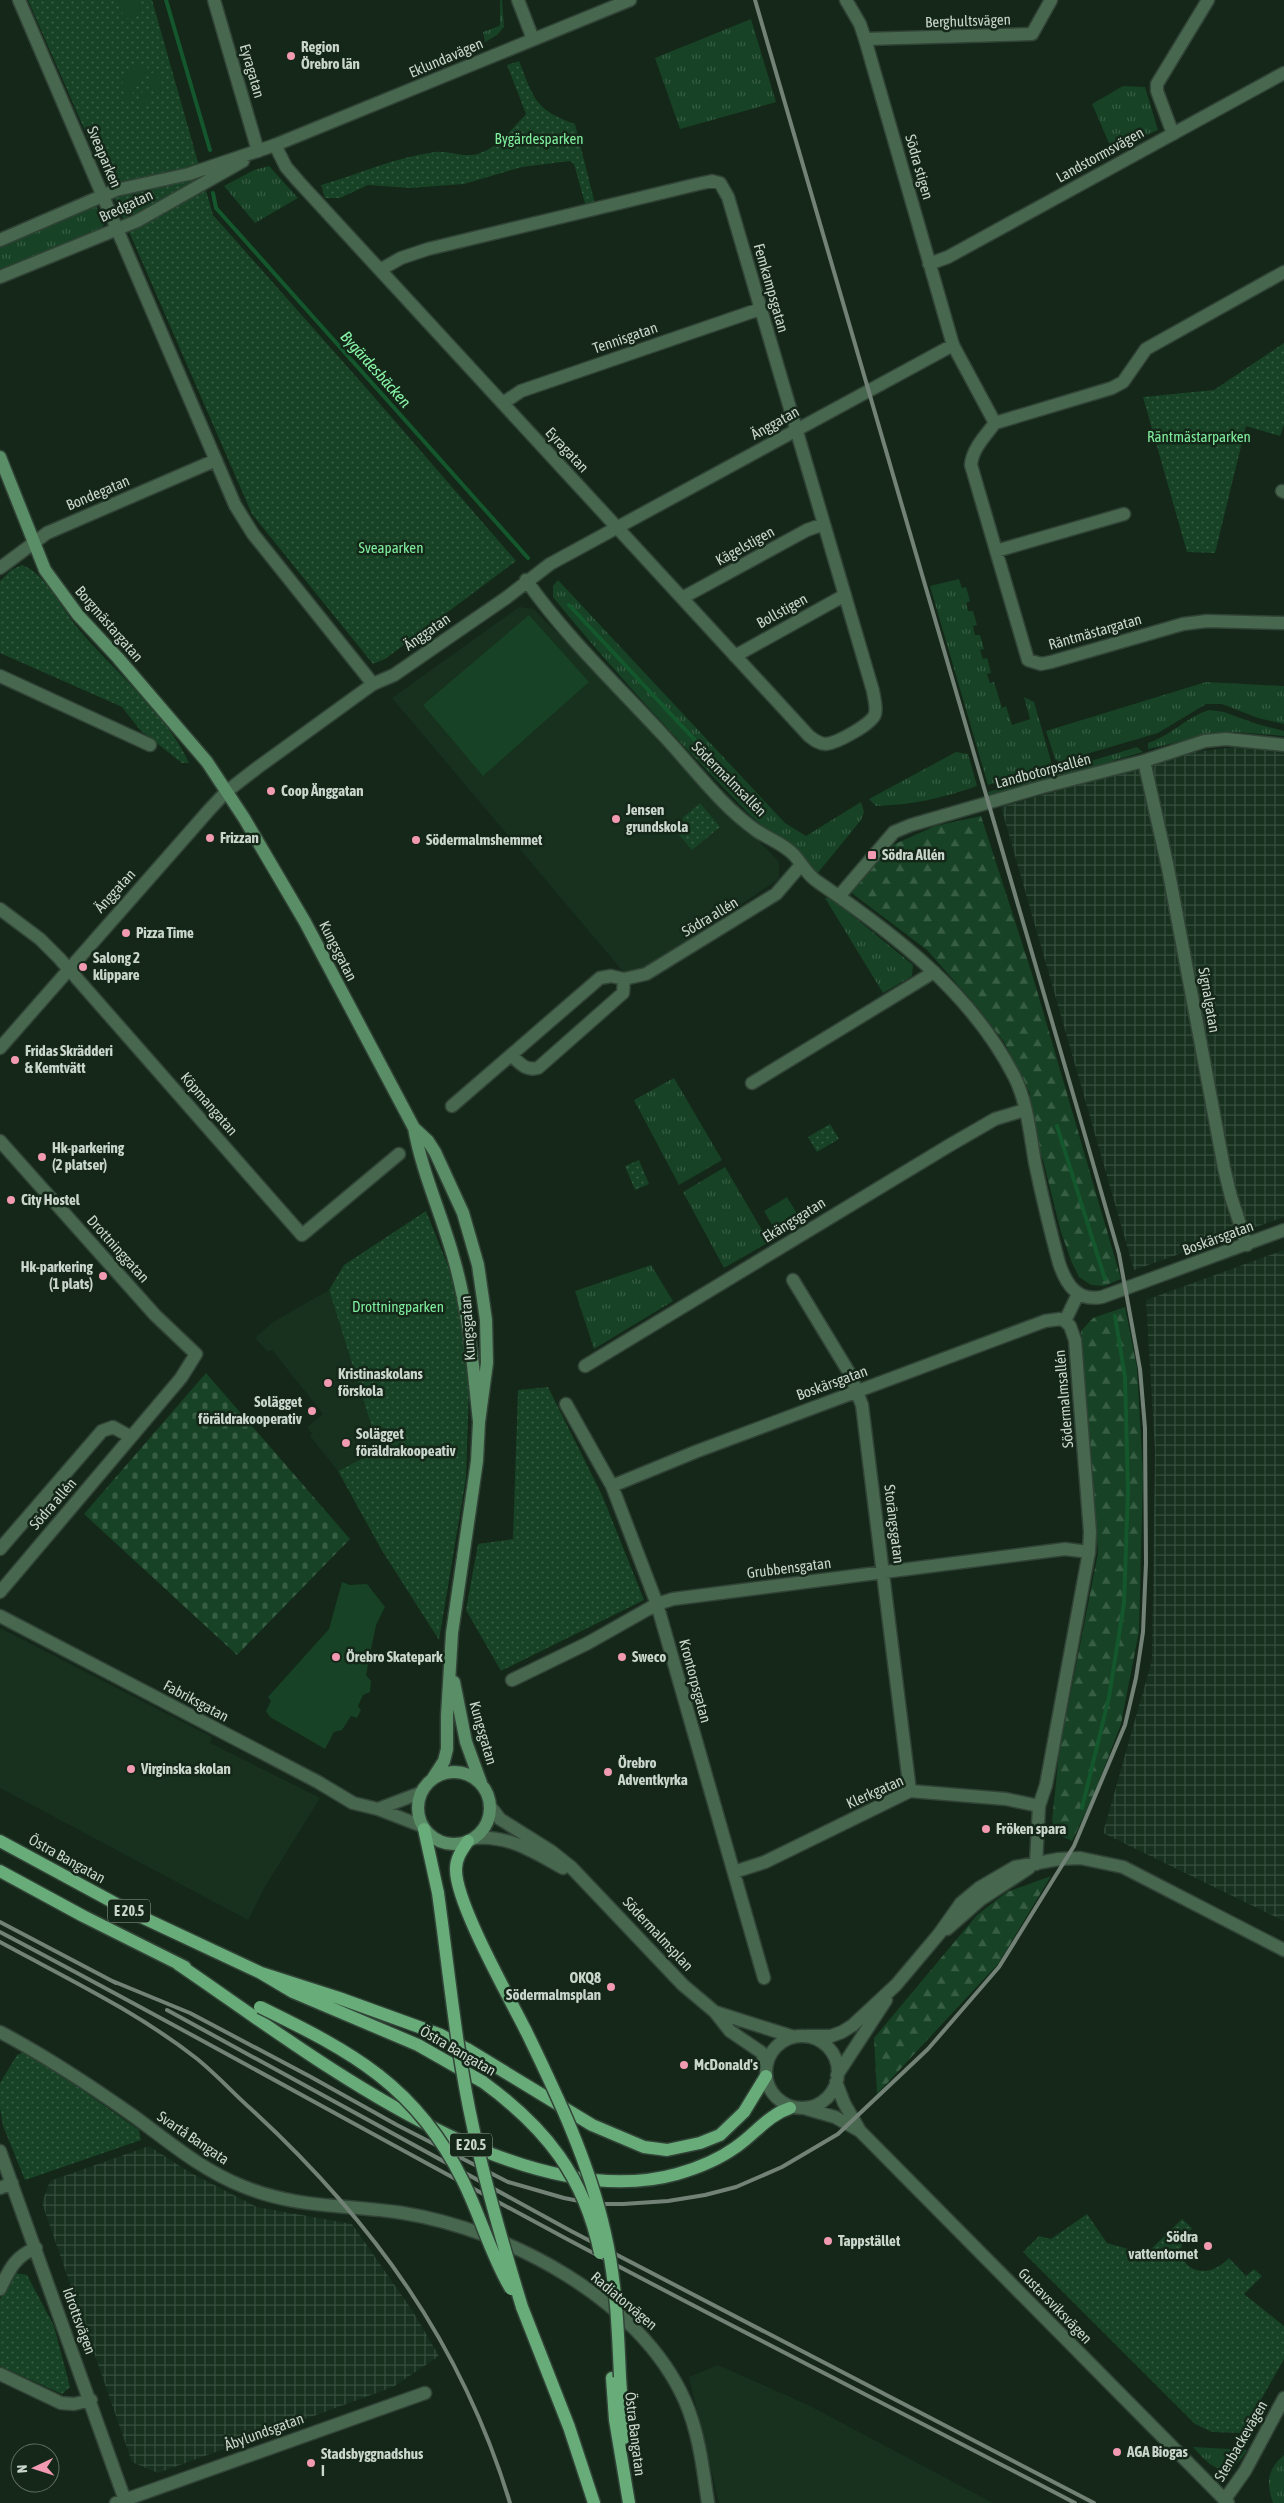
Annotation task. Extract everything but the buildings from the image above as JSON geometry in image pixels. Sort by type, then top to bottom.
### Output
[{"type":"main road","name":"Borgmästargatan","points":[[0,457],[45,570],[62,595],[207,762],[226,792]]},
{"type":"main road","name":"Kungsgatan","points":[[226,792],[305,922],[414,1128],[419,1152],[453,1256],[464,1298],[479,1422]]},
{"type":"main road","name":"Kungsgatan","points":[[414,1128],[428,1141],[439,1160],[463,1213],[478,1265],[486,1320],[487,1363],[479,1422],[471,1516],[455,1610],[450,1660],[447,1749],[444,1761],[433,1778]]},
{"type":"main road","name":"Kungsgatan","points":[[450,1660],[466,1742],[482,1784]]},
{"type":"main road","points":[[594,2503],[569,2427],[522,2307],[494,2214],[473,2127],[463,2075],[438,1893],[423,1827],[417,1810],[420,1793],[433,1778],[446,1772],[470,1775],[482,1784],[490,1806],[485,1827],[472,1840],[457,1860],[458,1888],[467,1911],[566,2117],[597,2200],[612,2273],[616,2377]]},
{"type":"main road","points":[[423,1827],[442,1842],[456,1845],[472,1840]]},
{"type":"main road","name":"Östra Bangatan","points":[[0,1841],[124,1909],[261,1973],[293,1992],[418,2045],[452,2062],[483,2082],[528,2118],[547,2138],[566,2164],[586,2203],[604,2269],[616,2377],[624,2420],[623,2460],[629,2503]]},
{"type":"main road","name":"E 20.5","points":[[0,1871],[83,1916],[347,2052],[390,2082],[431,2126],[447,2150],[481,2218],[504,2276],[522,2307]]},
{"type":"main road","name":"E 20.5","points":[[178,1964],[317,2058],[403,2112],[486,2152],[558,2173],[581,2178],[617,2180],[657,2177],[678,2173],[712,2162],[736,2147],[778,2112],[790,2108]]},
{"type":"main road","name":"E 20.5","points":[[261,1973],[339,1998],[441,2035],[592,2125],[644,2147],[667,2150],[700,2143],[720,2134],[744,2112],[767,2070]]},
{"type":"street","name":"Sveaparken","points":[[19,0],[235,505],[253,534],[373,684]]},
{"type":"street","name":"Eyragatan","points":[[214,0],[258,151]]},
{"type":"street","points":[[518,0],[533,39]]},
{"type":"street","name":"Eklundavägen","points":[[275,145],[630,0]]},
{"type":"street","name":"Södra stigen","points":[[846,0],[860,24],[865,39],[953,346]]},
{"type":"street","name":"Berghultsvägen","points":[[865,39],[1032,34],[1051,0]]},
{"type":"street","points":[[1173,134],[1157,92],[1157,84],[1164,69],[1208,0]]},
{"type":"street","name":"Landstormsvägen","points":[[929,264],[948,257],[1284,73]]},
{"type":"street","name":"Bredgatan","points":[[0,240],[133,185],[194,172],[275,145]]},
{"type":"street","name":"Eyragatan","points":[[275,145],[286,167],[816,742],[826,744],[838,741],[853,732]]},
{"type":"street","name":"Bredgatan","points":[[0,277],[117,229],[179,199],[258,151]]},
{"type":"street","name":"Femkampsgatan","points":[[380,270],[401,258],[428,249],[712,181],[720,183],[728,197],[845,595],[876,708],[874,716],[853,732]]},
{"type":"street","points":[[953,346],[995,423],[1112,388],[1123,382],[1146,348],[1284,272]]},
{"type":"street","name":"Tennisgatan","points":[[503,403],[521,391],[760,309]]},
{"type":"street","name":"Änggatan","points":[[0,1048],[68,968],[226,792],[373,684],[403,669],[506,598],[526,580],[550,564],[953,346]]},
{"type":"street","name":"Räntmästargatan","points":[[995,423],[976,448],[971,457],[971,464],[1025,651],[1033,663],[1051,662],[1183,624],[1207,621],[1284,623]]},
{"type":"street","name":"Bondegatan","points":[[0,568],[48,533],[216,460]]},
{"type":"street","points":[[996,551],[1124,514]]},
{"type":"street","name":"Kägelstigen","points":[[682,598],[807,530],[824,524]]},
{"type":"street","name":"Södermalmsallén","points":[[526,580],[545,607],[572,638],[728,806],[758,831],[776,840],[794,854],[801,865],[817,881],[840,895],[901,942],[954,992],[990,1038],[1016,1081],[1059,1263],[1068,1284],[1078,1294]]},
{"type":"street","name":"Bollstigen","points":[[735,656],[845,595]]},
{"type":"street","points":[[0,676],[150,745]]},
{"type":"street","name":"Landbotorpsallén","points":[[840,895],[894,832],[1042,787],[1144,761],[1204,741],[1219,740],[1284,745]]},
{"type":"street","name":"Signalgatan","points":[[1144,761],[1168,868],[1230,1197],[1247,1244]]},
{"type":"street","name":"Södra allén","points":[[452,1106],[600,978],[611,976],[624,980],[646,974],[776,894],[801,865]]},
{"type":"street","name":"Köpmangatan","points":[[0,908],[40,939],[68,968],[302,1235],[398,1154]]},
{"type":"street","points":[[752,1083],[934,972]]},
{"type":"street","points":[[511,1055],[530,1070],[538,1068],[623,993],[624,980]]},
{"type":"street","name":"Ekängsgatan","points":[[585,1366],[950,1145],[995,1119],[1024,1110]]},
{"type":"street","name":"Drottninggatan","points":[[0,1141],[155,1315],[196,1354]]},
{"type":"street","name":"Boskärsgatan","points":[[1078,1294],[1088,1298],[1102,1297],[1284,1230]]},
{"type":"street","name":"Storängsgatan","points":[[793,1280],[850,1374],[862,1405],[910,1791]]},
{"type":"street","points":[[1065,1321],[1078,1294]]},
{"type":"street","name":"Boskärsgatan","points":[[612,1486],[1045,1320],[1060,1319],[1065,1321]]},
{"type":"street","name":"Södermalmsallén","points":[[1036,1864],[1039,1806],[1046,1785],[1089,1552],[1090,1532],[1075,1340],[1070,1326],[1065,1321]]},
{"type":"street","name":"Södra allén","points":[[0,1592],[181,1378],[196,1354]]},
{"type":"street","name":"Krontorpsgatan","points":[[566,1404],[612,1486],[657,1604],[691,1730],[764,1978]]},
{"type":"street","name":"Södra allén","points":[[0,1549],[102,1431],[113,1427],[131,1437]]},
{"type":"street","name":"Grubbensgatan","points":[[512,1680],[588,1642],[657,1604],[673,1599],[1065,1550],[1089,1552]]},
{"type":"street","name":"Fabriksgatan","points":[[0,1616],[318,1782],[353,1803],[378,1809],[423,1827]]},
{"type":"street","name":"Klerkgatan","points":[[734,1872],[765,1862],[910,1791],[1006,1799],[1039,1806]]},
{"type":"street","points":[[378,1809],[420,1793]]},
{"type":"street","name":"Södermalmsplan","points":[[490,1806],[500,1819],[527,1842],[578,1876],[684,1985],[715,2012],[730,2031],[761,2052],[773,2096],[778,2102],[790,2108]]},
{"type":"street","name":"Södermalmsplan","points":[[472,1840],[491,1837],[527,1842]]},
{"type":"street","points":[[790,2108],[807,2108],[819,2105],[827,2098],[832,2092],[837,2078],[896,1985],[939,1934],[956,1910],[979,1888],[1015,1867],[1059,1859],[1080,1858],[1123,1867],[1284,1950]]},
{"type":"street","points":[[767,2070],[774,2048],[783,2041],[801,2037],[830,2036],[842,2032],[896,1985]]},
{"type":"street","name":"Södermalmsplan","points":[[715,2012],[823,2042],[830,2049],[837,2065],[837,2078]]},
{"type":"street","name":"Svartå Bangata","points":[[0,2032],[35,2050],[80,2078],[202,2166],[229,2181],[286,2201],[401,2213],[456,2225],[478,2232]]},
{"type":"street","name":"Gustavsviksvägen","points":[[837,2078],[844,2103],[860,2131],[1227,2501]]},
{"type":"street","name":"Gustavsviksvägen","points":[[807,2108],[835,2117],[860,2131]]},
{"type":"street","name":"Idrottsvägen","points":[[0,2151],[6,2186],[36,2248],[90,2400],[122,2502]]},
{"type":"street","name":"Radiatorvägen","points":[[478,2232],[515,2247],[569,2278],[601,2301],[647,2341],[675,2381],[686,2402],[701,2456],[708,2503]]},
{"type":"street","points":[[0,2289],[12,2265],[22,2253],[36,2248]]},
{"type":"street","points":[[0,2374],[61,2402],[74,2404],[90,2400]]},
{"type":"street","name":"Åbylundsgatan","points":[[122,2502],[424,2392]]},
{"type":"street","name":"Stenbackevägen","points":[[1227,2501],[1284,2398]]},
{"type":"shaded area","name":"Jensen grundskola","points":[[519,607],[534,609],[779,862],[779,879],[640,972],[626,975],[392,698]]},
{"type":"shaded area","points":[[1236,747],[1284,751],[1284,1217],[1134,1270],[1001,807],[1193,752]]},
{"type":"shaded area","points":[[1284,1250],[1284,1921],[1103,1833],[1152,1660],[1155,1451],[1146,1300]]},
{"type":"shaded area","name":"Kristinaskolans förskola","points":[[329,1290],[379,1450],[338,1471],[310,1436],[312,1434],[307,1427],[323,1414],[272,1350],[268,1352],[255,1338],[273,1322]]},
{"type":"shaded area","name":"Virginska skolan","points":[[0,1628],[212,1737],[210,1743],[320,1798],[263,1890],[248,1920],[0,1788]]},
{"type":"shaded area","points":[[149,2146],[189,2172],[257,2207],[352,2224],[412,2310],[439,2356],[393,2387],[158,2473],[132,2462],[42,2203],[50,2181]]},
{"type":"shaded area","points":[[718,2365],[810,2406],[993,2503],[719,2503],[689,2377]]},
{"type":"green space","name":"Sveaparken","points":[[28,0],[152,0],[213,215],[516,561],[385,659],[373,664],[252,514]]},
{"type":"green space","points":[[119,0],[138,0],[142,14],[124,19]]},
{"type":"green space","points":[[500,0],[502,0],[504,27],[497,35],[485,42],[483,32],[500,24]]},
{"type":"green space","points":[[751,19],[776,102],[680,129],[655,58]]},
{"type":"green space","name":"Bygärdesparken","points":[[519,61],[528,85],[538,102],[551,114],[575,124],[595,204],[586,207],[574,164],[570,161],[522,167],[464,184],[410,188],[368,185],[340,198],[325,198],[321,185],[392,162],[435,152],[474,155],[493,146],[526,114],[507,65]]},
{"type":"green space","points":[[142,65],[148,68],[128,100],[122,87],[124,75],[130,68]]},
{"type":"green space","points":[[153,72],[156,74],[161,85],[160,95],[146,85]]},
{"type":"green space","points":[[1123,86],[1145,87],[1158,130],[1112,150],[1092,104]]},
{"type":"green space","points":[[143,91],[156,99],[144,105],[136,104]]},
{"type":"green space","points":[[269,166],[298,198],[255,223],[224,186],[254,170]]},
{"type":"green space","points":[[92,206],[96,206],[104,224],[102,228],[0,271],[0,246]]},
{"type":"green space","name":"Räntmästarparken","points":[[1284,343],[1284,425],[1280,436],[1246,426],[1215,553],[1187,552],[1143,397],[1214,390]]},
{"type":"green space","points":[[22,565],[38,575],[77,627],[153,709],[179,745],[189,763],[182,763],[140,730],[122,707],[0,653],[0,581],[11,570]]},
{"type":"green space","points":[[959,579],[962,588],[966,587],[970,601],[966,603],[968,611],[973,611],[977,625],[973,626],[975,635],[980,635],[984,649],[980,650],[983,659],[987,658],[991,673],[987,674],[990,683],[994,682],[1002,708],[1006,706],[1012,725],[1030,719],[1024,697],[1034,702],[1051,761],[1050,766],[988,785],[930,586]]},
{"type":"green space","points":[[558,580],[785,823],[806,836],[861,802],[864,812],[861,820],[817,874],[800,855],[746,811],[623,679],[553,597],[553,586]]},
{"type":"green space","points":[[529,615],[589,682],[483,776],[423,705]]},
{"type":"green space","points":[[1206,682],[1284,686],[1284,724],[1258,718],[1222,704],[1206,704],[1158,733],[1059,762],[1055,759],[1046,731]]},
{"type":"green space","points":[[1209,710],[1224,712],[1284,731],[1284,736],[1236,732],[1216,733],[1148,749],[1148,743],[1157,740],[1193,717]]},
{"type":"green space","points":[[1137,747],[1143,752],[1115,760],[1104,767],[1087,769],[989,796],[988,792]]},
{"type":"green space","points":[[956,752],[968,754],[977,786],[940,797],[902,804],[876,806],[869,799]]},
{"type":"green space","points":[[700,803],[720,827],[692,850],[672,827]]},
{"type":"green space","points":[[981,816],[1033,977],[1121,1279],[1104,1286],[1091,1285],[1079,1277],[1072,1263],[1061,1232],[1043,1160],[1031,1133],[1030,1093],[1004,1042],[978,1008],[927,950],[849,891],[886,848],[935,826]]},
{"type":"green space","points":[[825,898],[831,898],[913,965],[912,976],[883,993]]},
{"type":"green space","points":[[674,1078],[722,1160],[679,1185],[634,1100]]},
{"type":"green space","points":[[830,1124],[839,1139],[817,1152],[808,1137]]},
{"type":"green space","points":[[639,1160],[649,1184],[635,1190],[625,1166]]},
{"type":"green space","points":[[725,1167],[769,1242],[724,1268],[683,1192]]},
{"type":"green space","points":[[787,1197],[801,1220],[777,1234],[764,1211]]},
{"type":"green space","name":"Drottningparken","points":[[426,1211],[458,1291],[469,1388],[466,1478],[439,1640],[381,1549],[338,1471],[379,1450],[329,1290],[344,1265]]},
{"type":"green space","points":[[651,1265],[673,1301],[594,1349],[575,1291]]},
{"type":"green space","points":[[1125,1307],[1137,1368],[1143,1475],[1139,1631],[1121,1724],[1093,1797],[1072,1841],[1057,1834],[1052,1821],[1059,1753],[1098,1553],[1081,1331],[1093,1318]]},
{"type":"green space","points":[[206,1373],[350,1539],[237,1655],[84,1514]]},
{"type":"green space","points":[[548,1387],[602,1495],[644,1600],[501,1671],[466,1610],[478,1544],[513,1539],[518,1390]]},
{"type":"green space","name":"Örebro Skatepark","points":[[342,1582],[350,1585],[367,1584],[385,1607],[376,1625],[366,1675],[371,1681],[370,1692],[363,1695],[358,1706],[361,1710],[357,1718],[351,1716],[342,1730],[334,1732],[325,1749],[270,1717],[266,1711],[271,1701],[268,1697],[329,1629]]},
{"type":"green space","points":[[1051,1876],[998,1964],[877,2094],[874,2038],[977,1915],[1007,1892]]},
{"type":"green space","points":[[27,2051],[139,2130],[141,2140],[25,2180],[3,2126],[0,2108],[0,2083],[17,2055]]},
{"type":"green space","points":[[1087,2214],[1107,2243],[1146,2254],[1182,2219],[1192,2228],[1184,2239],[1181,2250],[1183,2259],[1189,2266],[1197,2270],[1207,2271],[1218,2267],[1229,2258],[1246,2276],[1254,2269],[1262,2276],[1244,2294],[1284,2326],[1284,2359],[1242,2433],[1212,2432],[1195,2424],[1023,2252],[1039,2236],[1051,2239]]},
{"type":"green space","points":[[15,2273],[27,2275],[54,2326],[70,2387],[62,2394],[0,2366],[0,2299]]},
{"type":"green space","points":[[1193,2447],[1247,2450],[1233,2466],[1227,2469],[1220,2469],[1207,2462]]},
{"type":"green space","points":[[1284,2455],[1284,2503],[1273,2503],[1269,2489],[1271,2471]]},
{"type":"waterway","points":[[166,0],[210,150]]},
{"type":"waterway","name":"Bygärdesbäcken","points":[[213,193],[216,208],[528,558]]},
{"type":"waterway","points":[[569,605],[762,812]]},
{"type":"waterway","points":[[1057,1126],[1105,1279]]},
{"type":"waterway","points":[[1082,1808],[1109,1697],[1124,1603],[1128,1491],[1125,1377],[1115,1316]]},
{"type":"railway","points":[[110,1980],[190,2013],[397,2125],[508,2182],[564,2198],[594,2204],[668,2201],[705,2195],[736,2187],[782,2167],[838,2134],[928,2049],[999,1967],[1074,1846],[1125,1725],[1136,1678],[1143,1632],[1146,1563],[1145,1428],[1140,1369],[1119,1254],[755,0]]},
{"type":"railway","points":[[0,1922],[116,1983]]},
{"type":"railway","points":[[0,1932],[565,2238],[1075,2503]]},
{"type":"railway","points":[[0,1942],[125,2010],[196,2058],[295,2151],[336,2195],[408,2288],[439,2338],[466,2390],[490,2445],[510,2503]]},
{"type":"railway","points":[[167,2010],[571,2231],[1094,2503]]},
{"type":"place","name":"Region Örebro län","points":[[291,56]]},
{"type":"place","name":"Coop Änggatan","points":[[271,791]]},
{"type":"place","name":"Jensen grundskola","points":[[616,819]]},
{"type":"place","name":"Frizzan","points":[[210,838]]},
{"type":"place","name":"Södermalmshemmet","points":[[416,840]]},
{"type":"place","name":"Södra Allén","points":[[872,855]]},
{"type":"place","name":"Pizza Time","points":[[126,933]]},
{"type":"place","name":"Salong 2 klippare","points":[[83,967]]},
{"type":"place","name":"Fridas Skrädderi & Kemtvätt","points":[[15,1060]]},
{"type":"place","name":"Hk-parkering (2 platser)","points":[[42,1157]]},
{"type":"place","name":"City Hostel","points":[[11,1200]]},
{"type":"place","name":"Hk-parkering (1 plats)","points":[[103,1276]]},
{"type":"place","name":"Kristinaskolans förskola","points":[[328,1383]]},
{"type":"place","name":"Solägget föräldrakooperativ","points":[[312,1411]]},
{"type":"place","name":"Solägget föräldrakoopeativ","points":[[346,1443]]},
{"type":"place","name":"Örebro Skatepark","points":[[336,1657]]},
{"type":"place","name":"Sweco","points":[[622,1657]]},
{"type":"place","name":"Virginska skolan","points":[[131,1769]]},
{"type":"place","name":"Örebro Adventkyrka","points":[[608,1772]]},
{"type":"place","name":"Fröken spara","points":[[986,1829]]},
{"type":"place","name":"OKQ8 Södermalmsplan","points":[[611,1987]]},
{"type":"place","name":"McDonald's","points":[[684,2065]]},
{"type":"place","name":"Tappstället","points":[[828,2241]]},
{"type":"place","name":"Södra vattentornet","points":[[1208,2246]]},
{"type":"place","name":"AGA Biogas","points":[[1117,2452]]},
{"type":"place","name":"Stadsbyggnadshus I","points":[[311,2463]]}]
